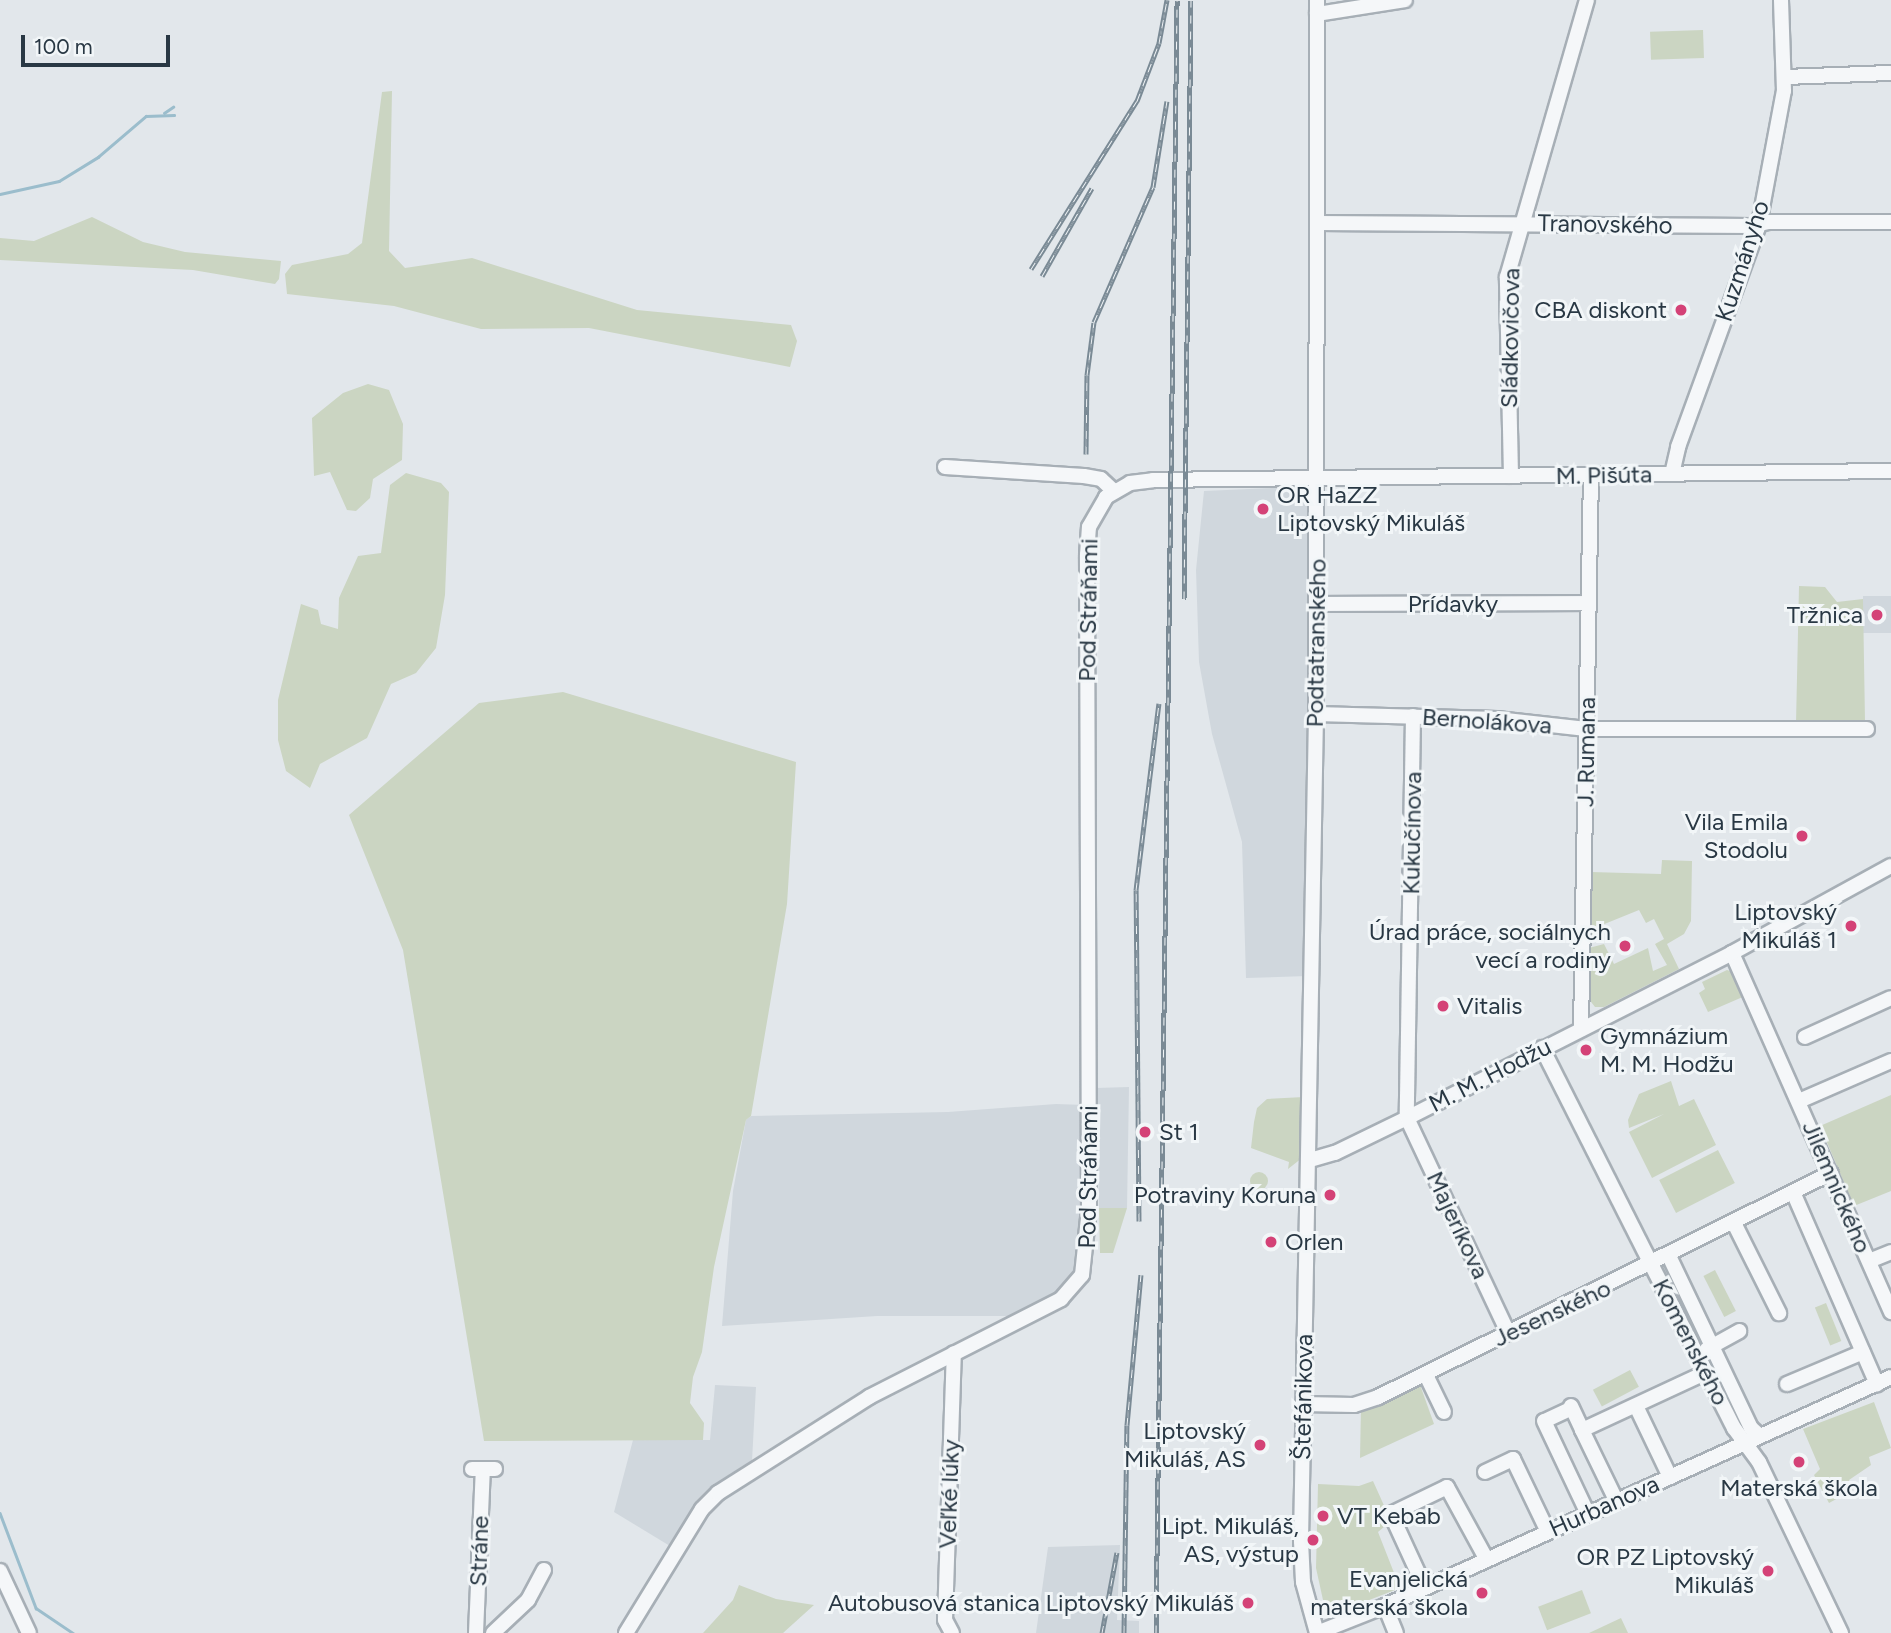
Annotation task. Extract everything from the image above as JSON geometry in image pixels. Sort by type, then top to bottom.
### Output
[{"type":"street","points":[[1317,7],[1405,0]]},
{"type":"street","name":"Sládkovičova","points":[[1511,476],[1506,285],[1587,0]]},
{"type":"street","name":"Kuzmányho","points":[[1672,474],[1678,447],[1759,224],[1785,77],[1781,0]]},
{"type":"street","name":"Podtatranského","points":[[1310,1160],[1318,478],[1317,7]]},
{"type":"street","points":[[1785,77],[1891,73]]},
{"type":"street","name":"Tranovského","points":[[1318,223],[1891,222]]},
{"type":"street","points":[[945,467],[1084,476],[1101,479],[1114,491],[1138,480],[1318,478]]},
{"type":"street","name":"M. Pišúta","points":[[1318,478],[1891,471]]},
{"type":"street","name":"J. Rumana","points":[[1581,1029],[1591,475]]},
{"type":"street","name":"Pod Stráňami","points":[[626,1633],[702,1509],[718,1493],[816,1427],[1068,1295],[1084,1269],[1089,1182],[1087,555],[1094,515],[1114,491]]},
{"type":"street","name":"Prídavky","points":[[1317,604],[1589,603]]},
{"type":"street","name":"Bernolákova","points":[[1315,714],[1413,716],[1586,729],[1867,729]]},
{"type":"street","name":"Kukučínova","points":[[1407,1118],[1413,716]]},
{"type":"street","name":"M. M. Hodžu","points":[[1310,1160],[1335,1153],[1407,1118],[1732,953],[1891,866]]},
{"type":"street","name":"Jilemnického","points":[[1732,953],[1891,1312]]},
{"type":"street","points":[[1805,1037],[1891,998]]},
{"type":"street","name":"Komenského","points":[[1542,1048],[1734,1429],[1753,1438],[1841,1633]]},
{"type":"street","name":"Jilemnického","points":[[1799,1101],[1891,1060]]},
{"type":"street","name":"Majeríkova","points":[[1407,1118],[1508,1333]]},
{"type":"street","name":"Štefánikova","points":[[1310,1160],[1301,1572],[1317,1633]]},
{"type":"street","name":"Jesenského","points":[[1303,1404],[1360,1403],[1426,1375],[1669,1256],[1830,1173]]},
{"type":"street","points":[[1793,1192],[1863,1352],[1884,1381]]},
{"type":"street","points":[[1734,1223],[1779,1313]]},
{"type":"street","points":[[1869,1261],[1891,1252]]},
{"type":"street","points":[[1669,1256],[1714,1345],[1753,1438]]},
{"type":"street","points":[[1697,1353],[1740,1331]]},
{"type":"street","points":[[1787,1384],[1863,1352]]},
{"type":"street","name":"Veľké lúky","points":[[953,1633],[945,1620],[954,1353]]},
{"type":"street","points":[[1582,1430],[1707,1373]]},
{"type":"street","points":[[1426,1375],[1444,1412]]},
{"type":"street","name":"Hurbanova","points":[[1317,1633],[1385,1606],[1884,1381]]},
{"type":"street","points":[[1636,1406],[1670,1477]]},
{"type":"street","points":[[1588,1514],[1544,1421],[1570,1408],[1616,1500]]},
{"type":"street","points":[[1485,1472],[1513,1459],[1548,1532]]},
{"type":"street","name":"Stráne","points":[[476,1633],[483,1469]]},
{"type":"street","points":[[1425,1588],[1391,1514],[1447,1487],[1487,1560]]},
{"type":"street","points":[[0,1570],[29,1633]]},
{"type":"street","name":"Stráne","points":[[493,1633],[528,1600],[544,1570]]},
{"type":"street","points":[[1385,1606],[1396,1633]]},
{"type":"shaded area","points":[[1314,486],[1307,976],[1246,978],[1242,842],[1212,734],[1199,662],[1196,570],[1204,491]]},
{"type":"shaded area","name":"Tržnica","points":[[1863,596],[1891,596],[1891,633],[1863,633]]},
{"type":"shaded area","points":[[1129,1087],[1127,1208],[1099,1208],[1096,1088]]},
{"type":"shaded area","points":[[1056,1104],[1085,1105],[1082,1235],[1073,1281],[1056,1296],[1015,1316],[877,1316],[722,1326],[733,1191],[746,1120],[751,1116],[948,1112]]},
{"type":"shaded area","points":[[715,1385],[756,1387],[752,1461],[706,1495],[670,1546],[614,1512],[633,1440],[710,1440]]},
{"type":"shaded area","points":[[1120,1545],[1117,1620],[1139,1621],[1139,1633],[1036,1633],[1048,1547]]},
{"type":"green space","points":[[1703,30],[1704,58],[1651,60],[1650,32]]},
{"type":"green space","points":[[392,91],[389,251],[405,268],[472,258],[637,310],[791,325],[797,341],[790,367],[589,328],[481,329],[394,306],[287,294],[285,274],[292,265],[348,254],[362,243],[382,92]]},
{"type":"green space","points":[[92,217],[143,242],[185,252],[281,261],[279,279],[275,284],[193,270],[0,260],[0,238],[34,241]]},
{"type":"green space","points":[[368,384],[389,390],[403,424],[402,460],[373,479],[370,498],[356,511],[347,510],[330,472],[314,476],[312,418],[343,393]]},
{"type":"green space","points":[[406,473],[441,483],[449,492],[445,595],[436,648],[416,673],[391,684],[367,738],[320,764],[310,788],[286,771],[278,740],[278,700],[301,604],[318,610],[321,624],[338,629],[339,598],[358,556],[381,553],[390,485]]},
{"type":"green space","points":[[1799,586],[1825,587],[1837,602],[1863,599],[1865,722],[1796,723]]},
{"type":"green space","points":[[563,692],[796,762],[787,904],[751,1116],[746,1120],[714,1267],[702,1352],[693,1377],[690,1403],[704,1423],[703,1440],[484,1441],[403,950],[349,815],[479,703]]},
{"type":"green space","points":[[1662,860],[1692,861],[1691,921],[1684,934],[1667,944],[1679,969],[1604,1007],[1595,1007],[1588,998],[1589,948],[1604,944],[1614,964],[1648,948],[1653,971],[1667,965],[1655,944],[1664,939],[1654,919],[1646,923],[1639,910],[1602,925],[1601,933],[1591,936],[1591,872],[1661,874]]},
{"type":"green space","points":[[1727,970],[1733,972],[1745,996],[1708,1012],[1699,993],[1705,989],[1702,982]]},
{"type":"green space","points":[[1671,1081],[1679,1106],[1694,1099],[1716,1145],[1652,1178],[1629,1132],[1664,1114],[1629,1128],[1628,1120],[1639,1094]]},
{"type":"green space","points":[[1891,1095],[1891,1191],[1854,1206],[1820,1126]]},
{"type":"green space","points":[[1304,1097],[1302,1158],[1288,1169],[1289,1162],[1251,1148],[1257,1108],[1267,1099]]},
{"type":"green space","points":[[1718,1150],[1735,1183],[1676,1213],[1659,1180]]},
{"type":"green space","points":[[1259,1172],[1265,1175],[1268,1181],[1265,1187],[1259,1190],[1253,1187],[1250,1181],[1253,1175]]},
{"type":"green space","points":[[1099,1208],[1127,1208],[1113,1253],[1100,1253]]},
{"type":"green space","points":[[1715,1270],[1736,1311],[1724,1317],[1703,1276]]},
{"type":"green space","points":[[1826,1303],[1841,1341],[1830,1346],[1815,1307]]},
{"type":"green space","points":[[1630,1370],[1639,1387],[1602,1406],[1593,1390]]},
{"type":"green space","points":[[1419,1382],[1434,1424],[1360,1458],[1361,1407]]},
{"type":"green space","points":[[1874,1402],[1891,1448],[1869,1457],[1871,1465],[1849,1480],[1853,1490],[1829,1503],[1814,1475],[1820,1469],[1803,1429]]},
{"type":"green space","points":[[1373,1481],[1391,1521],[1378,1532],[1400,1588],[1336,1613],[1323,1600],[1316,1568],[1318,1484],[1359,1486]]},
{"type":"green space","points":[[739,1585],[776,1599],[814,1605],[783,1633],[703,1633],[733,1600]]},
{"type":"green space","points":[[1582,1590],[1591,1613],[1547,1630],[1538,1607]]},
{"type":"green space","points":[[1621,1618],[1628,1633],[1589,1633]]},
{"type":"waterway","points":[[164,113],[173,107]]},
{"type":"waterway","points":[[0,194],[59,181],[98,157],[146,116],[174,115]]},
{"type":"waterway","points":[[0,1513],[36,1608],[73,1633]]},
{"type":"railway","points":[[1031,269],[1137,101],[1159,43],[1167,0]]},
{"type":"railway","points":[[1156,1633],[1177,0]]},
{"type":"railway","points":[[1184,599],[1191,0]]},
{"type":"railway","points":[[1086,454],[1087,375],[1094,322],[1153,187],[1167,101]]},
{"type":"railway","points":[[1042,276],[1092,188]]},
{"type":"railway","points":[[1139,1221],[1136,890],[1159,703]]},
{"type":"railway","points":[[1124,1633],[1127,1425],[1141,1275]]},
{"type":"railway","points":[[1102,1633],[1117,1552]]},
{"type":"place","name":"CBA diskont","points":[[1681,310]]},
{"type":"place","name":"OR HaZZ Liptovský Mikuláš","points":[[1263,509]]},
{"type":"place","name":"Tržnica","points":[[1877,615]]},
{"type":"place","name":"Vila Emila Stodolu","points":[[1802,836]]},
{"type":"place","name":"Liptovský Mikuláš 1","points":[[1851,926]]},
{"type":"place","name":"Úrad práce, sociálnych vecí a rodiny","points":[[1625,946]]},
{"type":"place","name":"Vitalis","points":[[1443,1006]]},
{"type":"place","name":"Gymnázium M. M. Hodžu","points":[[1586,1050]]},
{"type":"place","name":"St 1","points":[[1145,1132]]},
{"type":"place","name":"Potraviny Koruna","points":[[1330,1195]]},
{"type":"place","name":"Orlen","points":[[1271,1242]]},
{"type":"place","name":"Liptovský Mikuláš, AS","points":[[1260,1445]]},
{"type":"place","name":"Materská škola","points":[[1799,1462]]},
{"type":"place","name":"VT Kebab","points":[[1323,1516]]},
{"type":"place","name":"Lipt. Mikuláš, AS, výstup","points":[[1313,1540]]},
{"type":"place","name":"OR PZ Liptovský Mikuláš","points":[[1768,1571]]},
{"type":"place","name":"Evanjelická materská škola","points":[[1482,1593]]},
{"type":"place","name":"Autobusová stanica Liptovský Mikuláš","points":[[1248,1603]]}]
